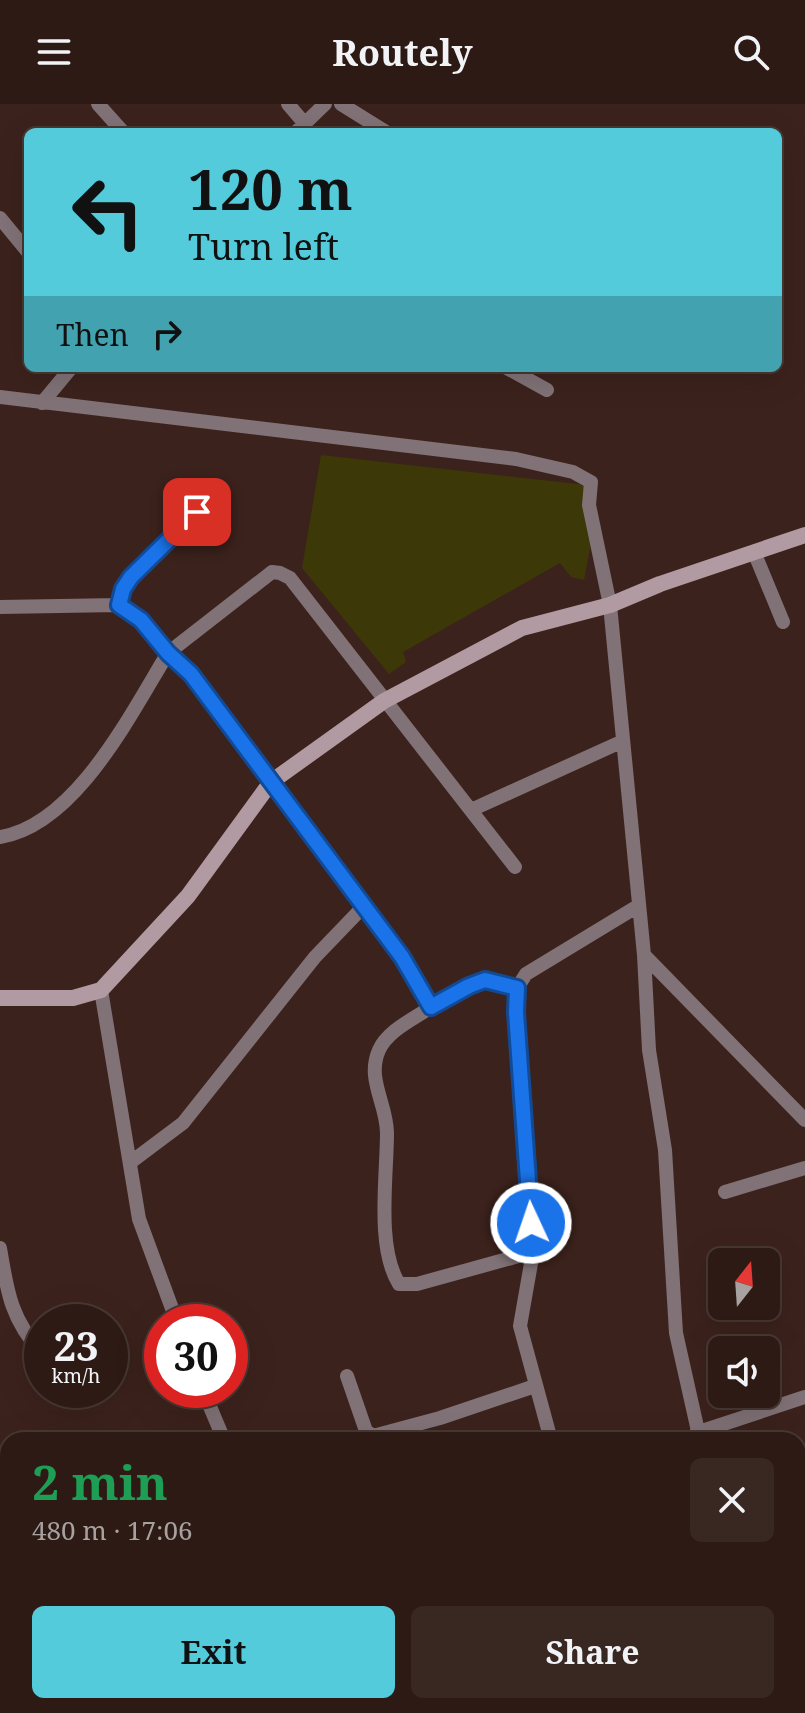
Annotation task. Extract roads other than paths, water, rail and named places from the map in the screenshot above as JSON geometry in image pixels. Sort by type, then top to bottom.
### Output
[{"type":"street","points":[[98,104],[119,128]]},
{"type":"street","points":[[288,104],[300,128],[325,104]]},
{"type":"street","points":[[341,104],[380,128]]},
{"type":"street","points":[[0,218],[24,247]]},
{"type":"street","points":[[42,403],[68,372]]},
{"type":"street","points":[[514,372],[547,390]]},
{"type":"street","points":[[0,397],[516,459],[573,472],[591,482],[589,505],[610,605],[644,955],[649,1050],[665,1150],[676,1333],[697,1432]]},
{"type":"street","points":[[119,605],[123,589],[131,577],[197,512]]},
{"type":"street","points":[[0,998],[73,998],[101,990],[188,896],[271,782],[384,701],[522,628],[610,605],[660,584],[805,535]]},
{"type":"street","points":[[754,552],[783,622]]},
{"type":"street","points":[[0,837],[20,834],[71,796],[113,743],[168,653],[272,572],[280,573],[296,585],[515,867]]},
{"type":"street","points":[[0,607],[119,605],[141,620],[168,653],[191,674],[402,957],[431,1007]]},
{"type":"street","points":[[471,810],[623,741]]},
{"type":"street","points":[[131,1162],[183,1123],[315,957],[364,906]]},
{"type":"street","points":[[549,1432],[520,1326],[533,1252],[516,1012],[517,988],[526,974],[638,906]]},
{"type":"street","points":[[644,955],[805,1120]]},
{"type":"street","points":[[517,988],[485,980],[431,1007],[393,1033],[380,1048],[373,1071],[387,1130],[383,1191],[391,1271],[399,1284],[417,1284],[533,1252]]},
{"type":"street","points":[[101,990],[139,1219],[170,1304]]},
{"type":"street","points":[[725,1192],[805,1168]]},
{"type":"street","points":[[0,1248],[5,1308],[24,1330]]},
{"type":"street","points":[[347,1376],[367,1432]]},
{"type":"street","points":[[388,1432],[535,1386]]},
{"type":"street","points":[[709,1432],[805,1397]]},
{"type":"street","points":[[211,1408],[221,1432]]}]
